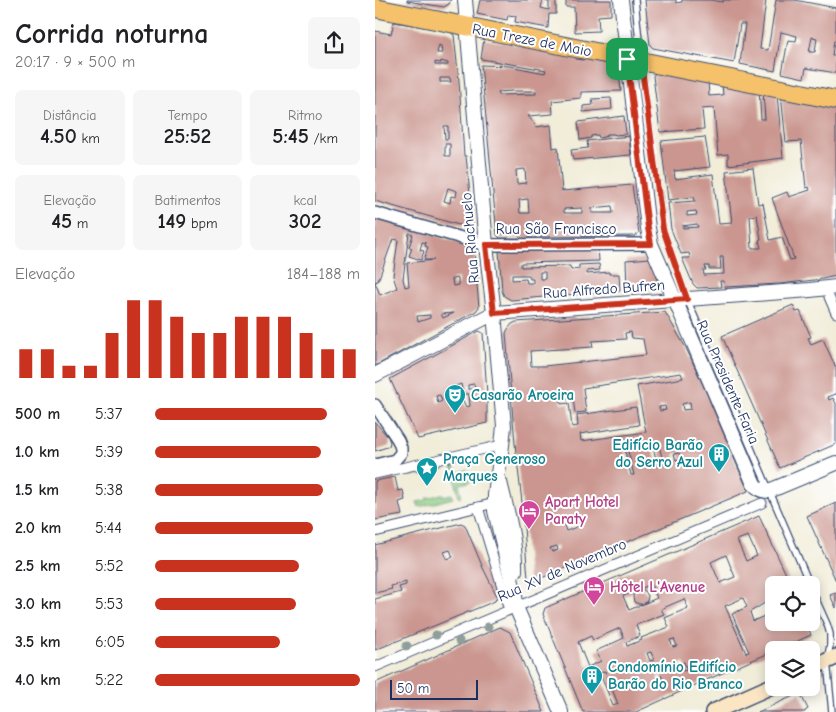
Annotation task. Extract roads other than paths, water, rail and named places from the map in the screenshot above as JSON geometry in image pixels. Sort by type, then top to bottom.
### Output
[{"type":"main road","name":"Rua Treze de Maio","points":[[375,8],[836,100]]},
{"type":"main road","points":[[713,712],[765,689]]},
{"type":"street","name":"Rua Riachuelo","points":[[465,0],[503,426],[503,446],[497,473],[496,520],[513,604]]},
{"type":"street","name":"Rua Presidente Faria","points":[[621,0],[634,60],[647,219],[651,244],[681,299],[754,484],[757,488],[763,490],[766,497]]},
{"type":"street","name":"Rua São Francisco","points":[[375,212],[486,245],[651,244]]},
{"type":"street","name":"Rua Alfredo Bufren","points":[[494,313],[810,290],[833,292]]},
{"type":"street","points":[[833,292],[836,312]]},
{"type":"street","points":[[375,375],[494,313]]},
{"type":"street","points":[[375,405],[398,440],[401,448],[401,453],[395,460],[375,465]]},
{"type":"street","points":[[375,474],[503,446]]},
{"type":"street","name":"Rua XV de Novembro","points":[[375,667],[513,604],[766,497],[836,463]]},
{"type":"street","name":"Rua Riachuelo","points":[[497,473],[512,531],[515,562],[513,604]]},
{"type":"street","points":[[375,532],[495,503]]},
{"type":"street","points":[[478,507],[513,604],[561,712]]},
{"type":"lane","points":[[635,0],[634,60],[663,229],[681,299]]},
{"type":"lane","name":"Rua Presidente Faria","points":[[766,497],[806,576]]},
{"type":"lane","name":"Rua Presidente Faria","points":[[820,608],[830,634],[832,712]]},
{"type":"place","name":"Casarão Aroeira","points":[[455,414]]},
{"type":"place","name":"Edifício Barão do Serro Azul","points":[[719,473]]},
{"type":"place","name":"Praça Generoso Marques","points":[[427,487]]},
{"type":"place","name":"Apart Hotel Paraty","points":[[529,530]]},
{"type":"place","name":"Hôtel L'Avenue","points":[[594,606]]},
{"type":"place","name":"Condomínio Edifício Barão do Rio Branco","points":[[592,695]]}]
